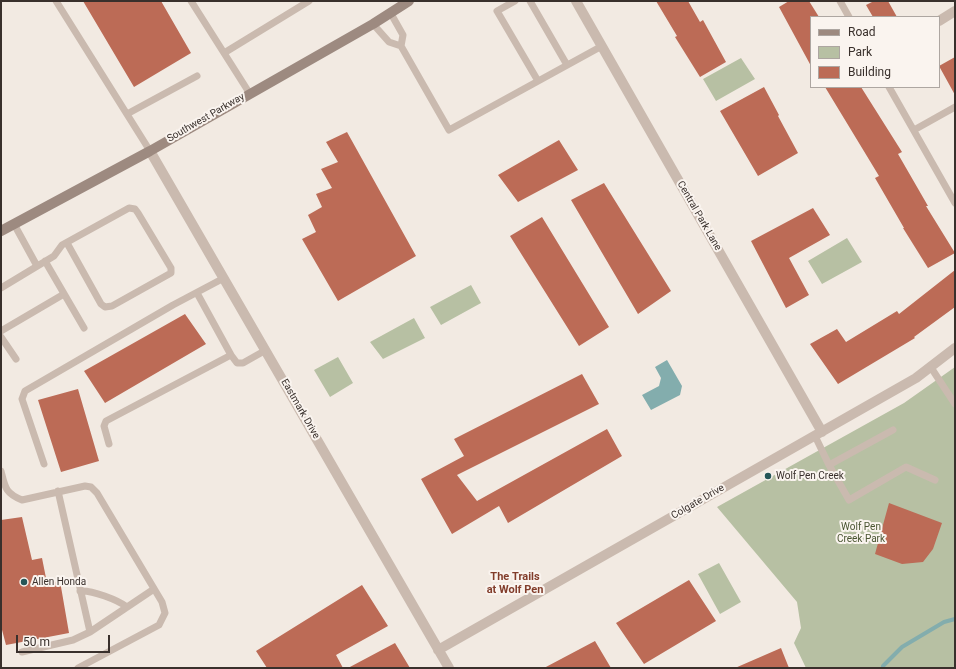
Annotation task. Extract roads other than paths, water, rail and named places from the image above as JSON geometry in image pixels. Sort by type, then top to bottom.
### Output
[{"type":"main road","name":"Southwest Parkway","points":[[1,231],[150,151],[373,24],[409,1]]},
{"type":"street","name":"Central Park Lane","points":[[576,1],[819,434]]},
{"type":"street","points":[[940,20],[955,12]]},
{"type":"street","name":"Eastmark Drive","points":[[150,151],[449,668]]},
{"type":"street","name":"Colgate Drive","points":[[438,650],[916,378],[955,348]]},
{"type":"lane","points":[[56,1],[150,151]]},
{"type":"lane","points":[[191,1],[250,94]]},
{"type":"lane","points":[[224,53],[309,1]]},
{"type":"lane","points":[[515,1],[497,11],[538,81]]},
{"type":"lane","points":[[530,1],[567,65]]},
{"type":"lane","points":[[840,1],[848,16]]},
{"type":"lane","points":[[390,12],[402,35],[401,46],[449,130],[602,46]]},
{"type":"lane","points":[[373,24],[389,42],[401,46]]},
{"type":"lane","points":[[127,114],[197,76]]},
{"type":"lane","points":[[890,88],[955,203]]},
{"type":"lane","points":[[914,130],[955,107]]},
{"type":"lane","points":[[1,288],[54,256],[62,245],[129,208],[135,209],[138,213],[171,268],[171,273],[112,306],[105,307],[101,304],[67,243]]},
{"type":"lane","points":[[14,224],[37,266]]},
{"type":"lane","points":[[45,261],[84,328]]},
{"type":"lane","points":[[44,464],[22,399],[25,391],[224,278]]},
{"type":"lane","points":[[197,292],[231,355],[237,363],[243,363],[266,350]]},
{"type":"lane","points":[[1,331],[64,294]]},
{"type":"lane","points":[[1,337],[16,359]]},
{"type":"lane","points":[[109,444],[104,426],[106,421],[231,355]]},
{"type":"lane","points":[[930,366],[955,404]]},
{"type":"lane","points":[[829,465],[893,430]]},
{"type":"lane","points":[[819,434],[829,465],[849,500],[906,467],[935,480]]},
{"type":"lane","points":[[1,471],[5,488],[13,496],[22,500],[58,491],[85,486],[91,487],[98,493],[162,602],[165,613],[160,625],[78,668]]},
{"type":"lane","points":[[58,491],[90,632]]},
{"type":"lane","points":[[22,652],[73,640],[90,632],[154,589]]},
{"type":"lane","points":[[80,591],[104,596],[128,607]]},
{"type":"water","points":[[667,360],[682,386],[680,395],[651,410],[642,395],[659,386],[661,378],[655,367]]},
{"type":"waterway","name":"Wolf Pen Creek","points":[[883,668],[883,666],[902,647],[944,622],[955,619]]},
{"type":"place","name":"Wolf Pen Creek","points":[[768,476]]},
{"type":"place","name":"Allen Honda","points":[[24,582]]},
{"type":"district","name":"The Trails at Wolf Pen","points":[[515,583]]},
{"type":"park label","name":"Wolf Pen Creek Park","points":[[861,532]]}]
